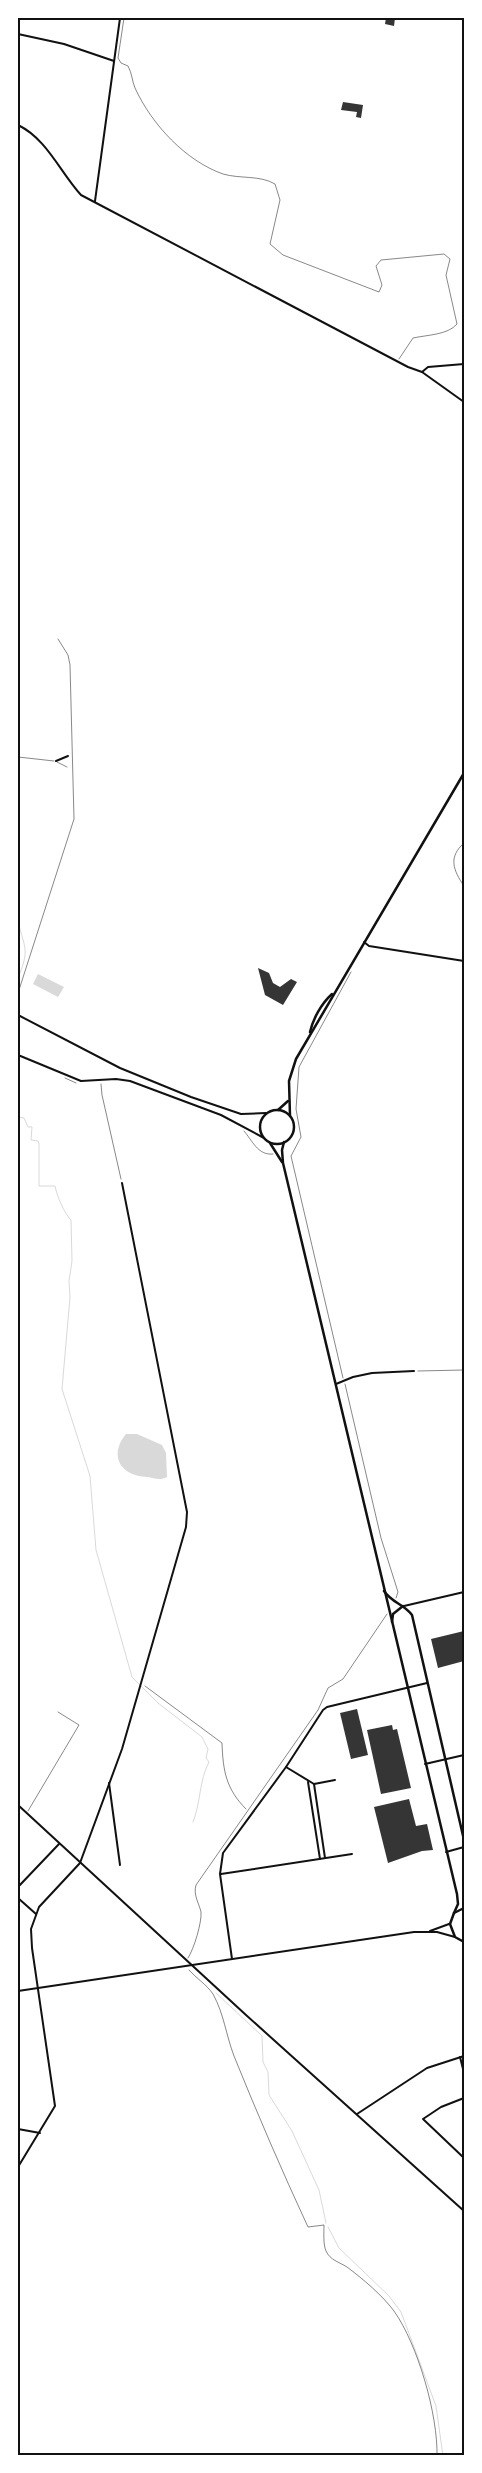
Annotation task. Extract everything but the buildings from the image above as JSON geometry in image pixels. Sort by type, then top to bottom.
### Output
[{"type":"street","points":[[95,201],[120,18]]},
{"type":"street","points":[[18,34],[64,44],[114,61]]},
{"type":"street","points":[[18,125],[33,134],[45,145],[65,176],[81,195],[422,372],[464,402]]},
{"type":"street","points":[[422,372],[428,367],[464,364]]},
{"type":"street","points":[[56,761],[68,756]]},
{"type":"street","points":[[270,1143],[284,1142],[289,1139],[294,1128],[288,1101],[291,1071],[309,1035],[464,773]]},
{"type":"street","points":[[364,942],[369,946],[464,960]]},
{"type":"street","points":[[309,1035],[312,1023],[326,1000],[334,992]]},
{"type":"street","points":[[323,1013],[326,1000]]},
{"type":"street","points":[[18,1015],[120,1068],[190,1097],[241,1114],[266,1113],[278,1110],[288,1101]]},
{"type":"street","points":[[18,1054],[81,1081],[116,1079],[130,1081],[220,1115],[264,1138],[270,1143],[283,1163]]},
{"type":"street","points":[[278,1110],[290,1116]]},
{"type":"street","points":[[264,1138],[259,1128],[262,1117],[266,1113]]},
{"type":"street","points":[[284,1142],[282,1152],[283,1163],[456,1894],[458,1904],[450,1924],[455,1937]]},
{"type":"street","points":[[18,2167],[55,2106],[30,1937],[36,1914],[44,1900],[80,1863],[140,1691],[185,1528],[186,1512],[122,1183]]},
{"type":"street","points":[[335,1384],[372,1373],[414,1371]]},
{"type":"street","points":[[383,1590],[394,1603],[403,1606],[412,1615],[464,1840]]},
{"type":"street","points":[[392,1626],[393,1614],[403,1606],[464,1592]]},
{"type":"street","points":[[232,1959],[220,1874],[223,1853],[286,1767],[323,1710],[327,1707],[427,1683]]},
{"type":"street","points":[[425,1764],[464,1755]]},
{"type":"street","points":[[286,1767],[314,1784],[335,1780]]},
{"type":"street","points":[[109,1782],[120,1865]]},
{"type":"street","points":[[308,1782],[320,1859]]},
{"type":"street","points":[[314,1784],[325,1858]]},
{"type":"street","points":[[18,1805],[464,2212]]},
{"type":"street","points":[[18,1887],[59,1844]]},
{"type":"street","points":[[446,1852],[464,1847]]},
{"type":"street","points":[[220,1874],[352,1854]]},
{"type":"street","points":[[18,1898],[36,1914]]},
{"type":"street","points":[[454,1913],[464,1908]]},
{"type":"street","points":[[18,1991],[428,1932],[450,1924]]},
{"type":"street","points":[[428,1932],[455,1937],[464,1942]]},
{"type":"street","points":[[357,2114],[427,2068],[464,2056]]},
{"type":"street","points":[[460,2057],[464,2073]]},
{"type":"street","points":[[464,2098],[440,2107],[423,2119],[464,2158]]},
{"type":"street","points":[[18,2129],[40,2133]]},
{"type":"lane","points":[[18,993],[74,819],[70,665],[68,654],[58,639]]},
{"type":"lane","points":[[18,757],[56,761],[67,767]]},
{"type":"lane","points":[[27,1813],[79,1725],[58,1712]]},
{"type":"path","points":[[124,18],[118,58],[121,63],[128,66],[135,88],[165,133],[206,168],[229,176],[267,180],[275,184],[280,200],[270,244],[283,254],[379,292],[382,285],[376,266],[381,260],[444,254],[450,259],[446,275],[456,324],[453,328],[438,333],[413,338],[398,361]]},
{"type":"path","points":[[464,843],[455,852],[453,860],[455,871],[464,886]]},
{"type":"path","points":[[354,966],[348,982],[300,1067],[296,1109],[302,1137],[292,1154],[292,1164],[381,1538],[398,1592],[394,1603]]},
{"type":"path","points":[[101,1082],[102,1095],[122,1183]]},
{"type":"path","points":[[244,1131],[250,1142],[265,1154],[275,1153]]},
{"type":"path","points":[[282,1152],[292,1154]]},
{"type":"path","points":[[414,1371],[464,1370]]},
{"type":"path","points":[[186,1959],[195,1942],[201,1914],[195,1892],[196,1885],[318,1710],[328,1688],[343,1679],[388,1613]]},
{"type":"path","points":[[142,1684],[222,1743],[223,1766],[233,1796],[247,1810]]},
{"type":"path","points":[[186,1966],[212,1992],[217,2002],[239,2069],[308,2227],[324,2225],[325,2249],[330,2257],[356,2275],[387,2303],[401,2322],[411,2344],[433,2410],[437,2456]]},
{"type":"shaded area","points":[[38,974],[64,987],[58,997],[33,984]]},
{"type":"shaded area","points":[[126,1434],[137,1434],[162,1445],[166,1453],[167,1477],[159,1479],[138,1476],[124,1469],[118,1457],[118,1450]]},
{"type":"waterway","points":[[18,923],[25,950],[24,962],[18,978]]},
{"type":"waterway","points":[[18,1117],[24,1118],[28,1127],[32,1127],[31,1140],[38,1141],[39,1144],[39,1186],[55,1186],[61,1204],[71,1220],[72,1261],[62,1389],[90,1476],[96,1550],[132,1677],[158,1703],[202,1737],[208,1749],[206,1758],[209,1762],[203,1777],[193,1822]]},
{"type":"waterway","points":[[216,1993],[262,2036],[263,2062],[268,2072],[269,2095],[292,2131],[319,2190],[326,2223]]},
{"type":"waterway","points":[[328,2227],[339,2248],[389,2296],[401,2312],[436,2406],[443,2456]]}]
